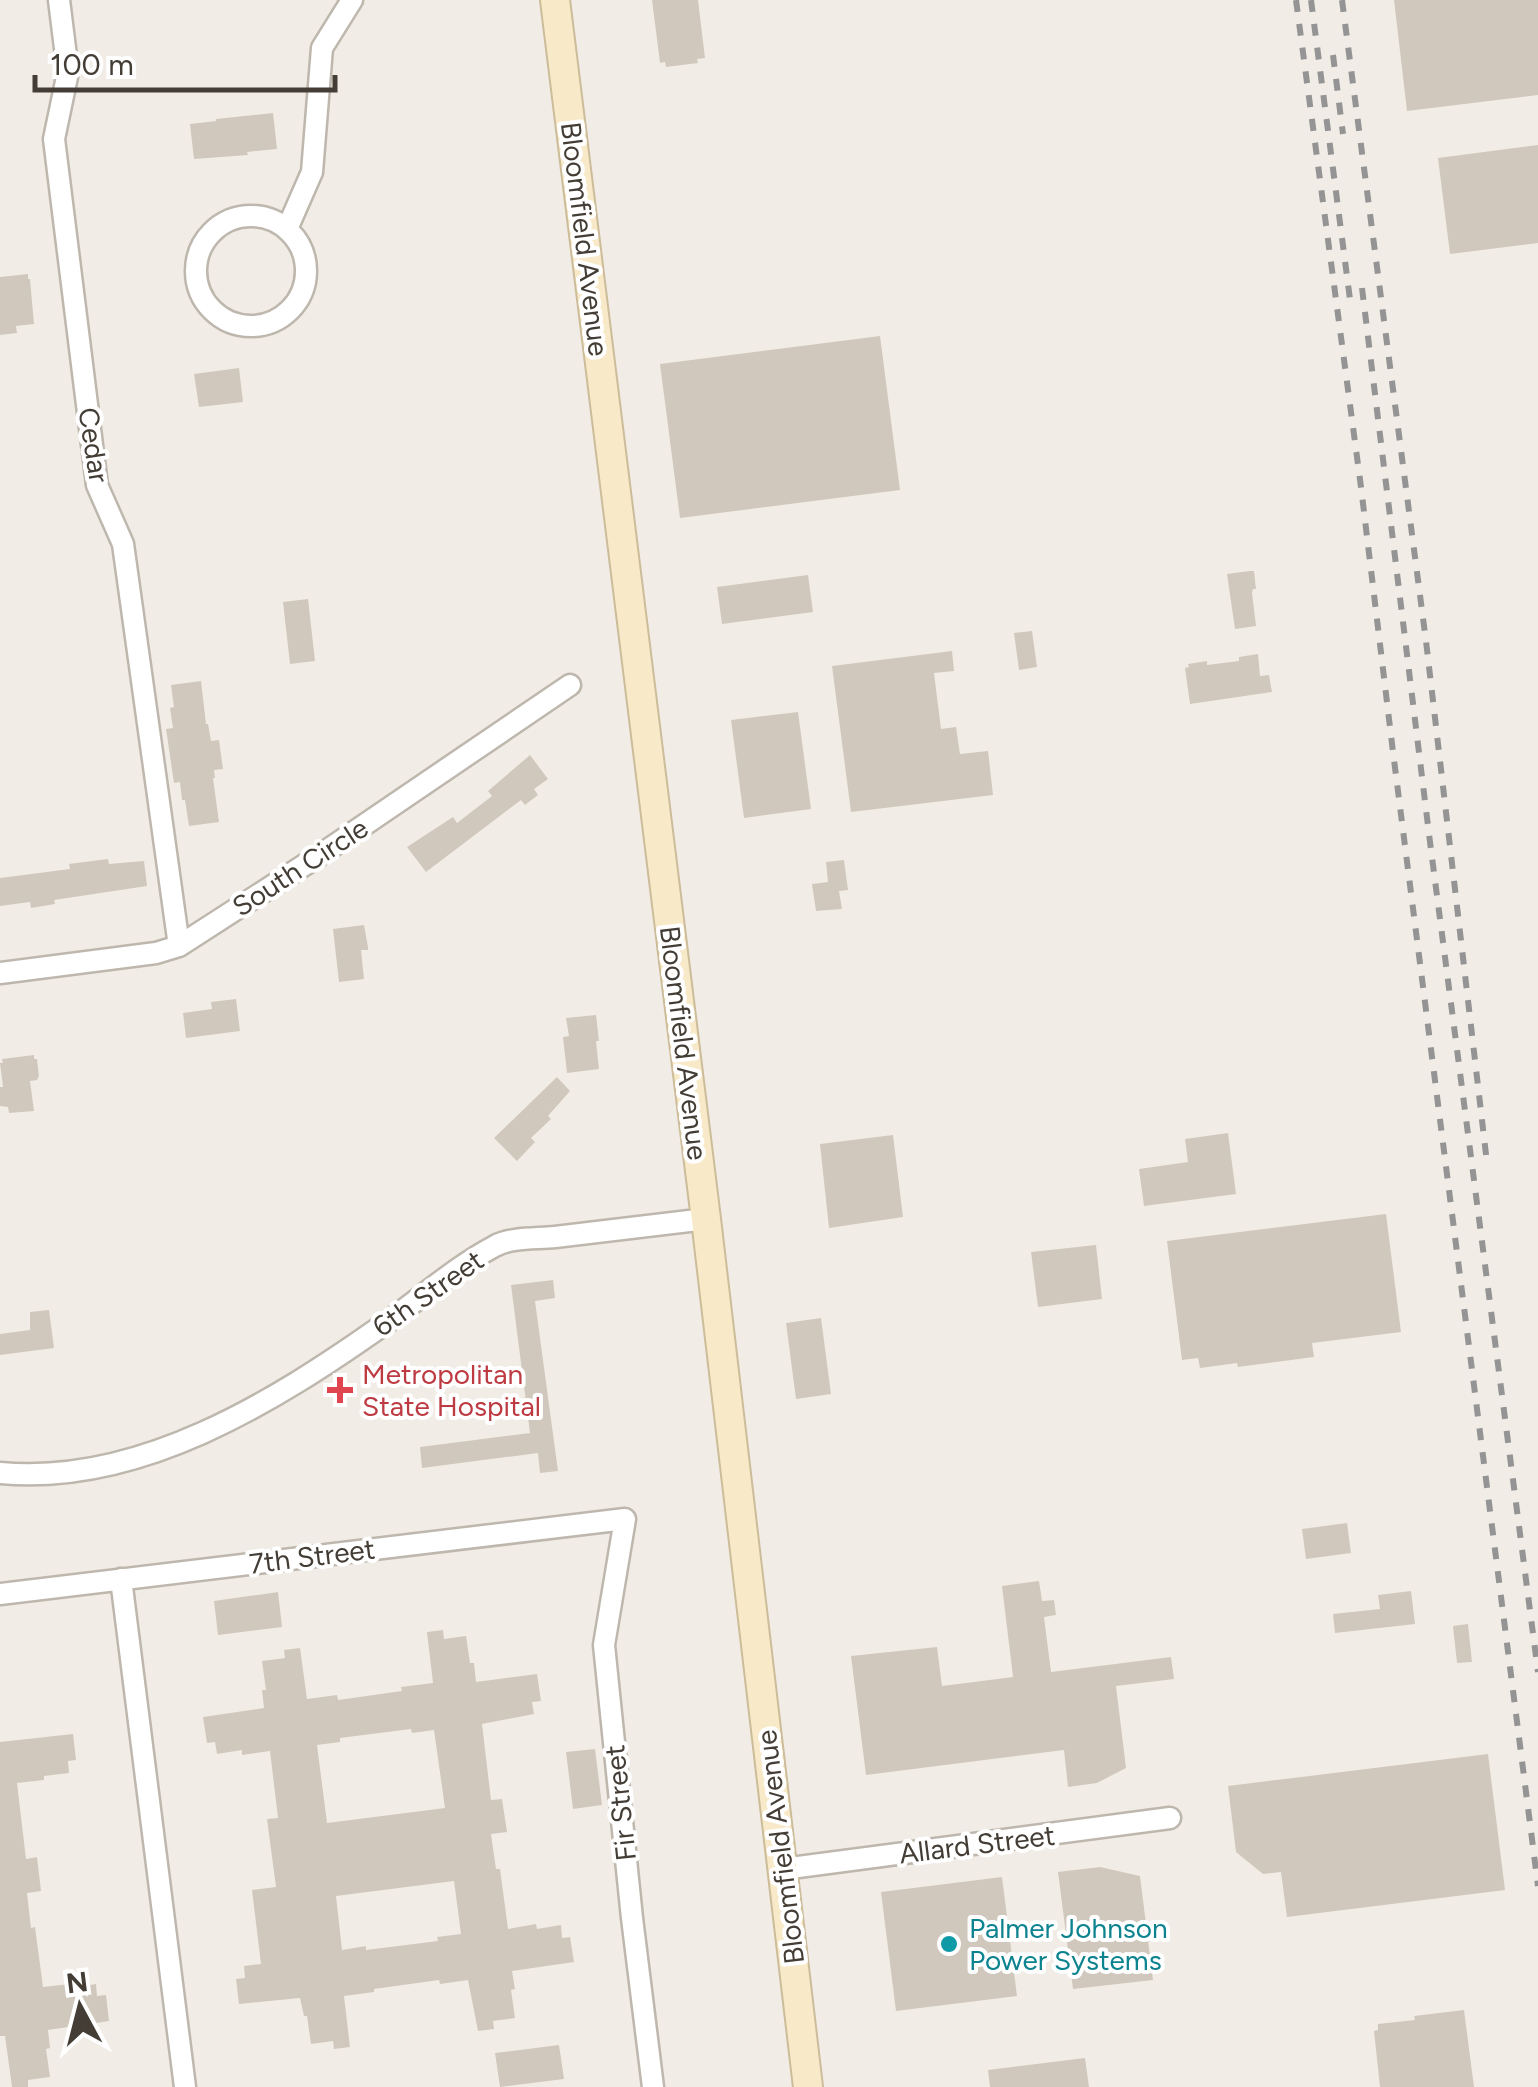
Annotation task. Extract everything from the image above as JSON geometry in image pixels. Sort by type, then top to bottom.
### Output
[{"type":"main road","name":"Bloomfield Avenue","points":[[555,0],[706,1219],[808,2087]]},
{"type":"street","name":"Cedar","points":[[59,0],[68,72],[54,139],[97,485],[123,544],[179,946]]},
{"type":"street","points":[[287,229],[312,172],[322,48],[352,0]]},
{"type":"street","points":[[239,217],[272,220],[287,229],[306,262],[305,281],[286,314],[269,324],[250,327],[215,314],[202,299],[196,281],[200,248],[210,234],[239,217]]},
{"type":"street","name":"South Circle","points":[[0,973],[156,953],[179,946],[570,685]]},
{"type":"street","name":"6th Street","points":[[0,1473],[64,1474],[104,1467],[182,1441],[277,1396],[499,1243],[706,1219]]},
{"type":"street","name":"7th Street","points":[[0,1594],[624,1518]]},
{"type":"street","name":"Fir Street","points":[[624,1518],[604,1645],[653,2087]]},
{"type":"street","points":[[121,1579],[184,2087]]},
{"type":"street","name":"Allard Street","points":[[783,1869],[1170,1818]]},
{"type":"building","points":[[652,0],[698,0],[705,58],[697,59],[698,63],[666,67],[665,62],[660,63]]},
{"type":"building","points":[[1394,0],[1538,0],[1538,95],[1407,111]]},
{"type":"building","points":[[273,113],[277,149],[194,159],[190,124]]},
{"type":"building","points":[[1538,145],[1538,243],[1450,254],[1438,158]]},
{"type":"building","points":[[28,274],[34,324],[16,326],[17,333],[0,335],[0,277]]},
{"type":"building","points":[[880,336],[900,490],[680,518],[660,364]]},
{"type":"building","points":[[239,368],[243,402],[199,407],[194,374]]},
{"type":"building","points":[[1254,571],[1256,626],[1235,629],[1227,574]]},
{"type":"building","points":[[808,575],[813,612],[722,624],[717,587]]},
{"type":"building","points":[[308,599],[315,661],[290,664],[283,602]]},
{"type":"building","points":[[1032,631],[1037,667],[1019,670],[1014,633]]},
{"type":"building","points":[[952,651],[954,671],[934,673],[941,729],[956,727],[960,754],[988,751],[993,795],[851,812],[832,666]]},
{"type":"building","points":[[1258,654],[1260,676],[1269,675],[1272,692],[1190,704],[1185,668],[1188,664],[1239,661],[1239,657]]},
{"type":"building","points":[[201,681],[206,724],[211,741],[219,740],[223,769],[214,770],[213,778],[219,822],[189,826],[180,782],[174,783],[166,729],[173,728],[171,685]]},
{"type":"building","points":[[798,712],[811,809],[744,818],[731,720]]},
{"type":"building","points":[[530,755],[548,779],[534,789],[538,795],[525,805],[521,800],[426,872],[407,847],[453,817],[457,823],[492,796],[488,791]]},
{"type":"building","points":[[108,859],[109,864],[144,861],[147,886],[54,900],[55,904],[31,908],[30,902],[0,906],[0,878],[70,869],[69,864]]},
{"type":"building","points":[[844,860],[848,890],[839,891],[842,909],[816,911],[812,884],[828,882],[826,862]]},
{"type":"building","points":[[364,925],[368,950],[361,950],[364,979],[339,982],[333,929]]},
{"type":"building","points":[[236,999],[240,1031],[186,1038],[183,1013],[212,1009],[211,1002]]},
{"type":"building","points":[[596,1015],[599,1069],[567,1073],[563,1037],[569,1036],[566,1018]]},
{"type":"building","points":[[34,1055],[39,1076],[30,1081],[34,1111],[9,1113],[8,1107],[0,1106],[0,1063],[2,1059]]},
{"type":"building","points":[[557,1077],[570,1091],[517,1161],[494,1138]]},
{"type":"building","points":[[1228,1133],[1236,1194],[1144,1206],[1139,1169],[1188,1162],[1185,1139]]},
{"type":"building","points":[[893,1135],[903,1217],[829,1228],[820,1144]]},
{"type":"building","points":[[1386,1214],[1401,1332],[1312,1343],[1314,1357],[1238,1367],[1237,1363],[1200,1368],[1198,1358],[1182,1360],[1167,1241]]},
{"type":"building","points":[[1096,1245],[1102,1299],[1038,1307],[1031,1252]]},
{"type":"building","points":[[553,1280],[555,1298],[535,1301],[558,1471],[540,1473],[538,1453],[422,1468],[420,1447],[530,1433],[511,1285]]},
{"type":"building","points":[[49,1310],[54,1348],[0,1355],[0,1334],[30,1330],[30,1312]]},
{"type":"building","points":[[821,1318],[831,1394],[796,1399],[786,1323]]},
{"type":"building","points":[[1347,1523],[1351,1553],[1306,1559],[1302,1529]]},
{"type":"building","points":[[1039,1581],[1042,1601],[1054,1600],[1056,1615],[1044,1617],[1051,1672],[1171,1657],[1174,1679],[1116,1686],[1126,1768],[1097,1783],[1068,1787],[1064,1750],[866,1775],[851,1656],[937,1647],[942,1686],[1013,1677],[1002,1586]]},
{"type":"building","points":[[1411,1591],[1415,1624],[1335,1633],[1333,1614],[1380,1609],[1378,1595]]},
{"type":"building","points":[[278,1592],[282,1627],[218,1635],[214,1601]]},
{"type":"building","points":[[1468,1624],[1472,1662],[1457,1663],[1453,1626]]},
{"type":"building","points":[[443,1630],[444,1639],[466,1636],[476,1682],[537,1674],[541,1701],[532,1702],[534,1714],[482,1724],[491,1800],[502,1799],[507,1832],[491,1834],[508,1929],[561,1925],[562,1938],[570,1937],[574,1962],[512,1971],[515,2018],[493,2021],[494,2029],[478,2031],[468,1980],[440,1984],[439,1980],[344,1996],[350,2047],[334,2049],[333,2041],[311,2044],[300,1998],[239,2004],[236,1979],[245,1978],[244,1966],[261,1964],[252,1890],[276,1887],[267,1819],[278,1818],[270,1751],[217,1754],[215,1742],[207,1743],[203,1717],[264,1708],[262,1661],[285,1658],[284,1650],[300,1648],[307,1699],[337,1695],[338,1700],[433,1683],[427,1632]],"holes":[[[411,1729],[412,1733],[434,1730],[445,1808],[327,1823],[317,1745],[340,1742],[340,1738]],[[454,1881],[461,1934],[437,1937],[438,1941],[342,1950],[336,1896]]]},
{"type":"building","points":[[73,1734],[76,1760],[68,1761],[69,1773],[17,1783],[26,1859],[37,1857],[41,1891],[27,1893],[31,1928],[35,1927],[43,1987],[96,1984],[97,1996],[106,1995],[109,2021],[48,2030],[50,2077],[28,2080],[28,2087],[12,2087],[5,2036],[0,2036],[0,1742]]},
{"type":"building","points":[[595,1749],[602,1805],[573,1809],[566,1752]]},
{"type":"building","points":[[1488,1754],[1505,1890],[1287,1917],[1281,1872],[1263,1874],[1236,1852],[1228,1786]]},
{"type":"building","points":[[1100,1867],[1140,1876],[1153,1980],[1073,1989],[1058,1872]]},
{"type":"building","name":"Palmer Johnson Power Systems","points":[[1002,1877],[1017,1996],[896,2011],[881,1892]]},
{"type":"building","points":[[1464,2010],[1474,2087],[1380,2087],[1374,2031],[1378,2024]]},
{"type":"building","points":[[559,2045],[564,2079],[500,2087],[495,2053]]},
{"type":"building","points":[[1085,2058],[1089,2087],[990,2087],[988,2070]]},
{"type":"railway","points":[[1296,0],[1538,1886]]},
{"type":"railway","points":[[1311,0],[1351,307]]},
{"type":"railway","points":[[1342,0],[1426,641],[1487,1163]]},
{"type":"railway","points":[[1333,55],[1343,134]]},
{"type":"railway","points":[[1362,288],[1538,1672]]},
{"type":"place","name":"Metropolitan State Hospital","points":[[340,1390]]},
{"type":"place","name":"Palmer Johnson Power Systems","points":[[949,1944]]}]
